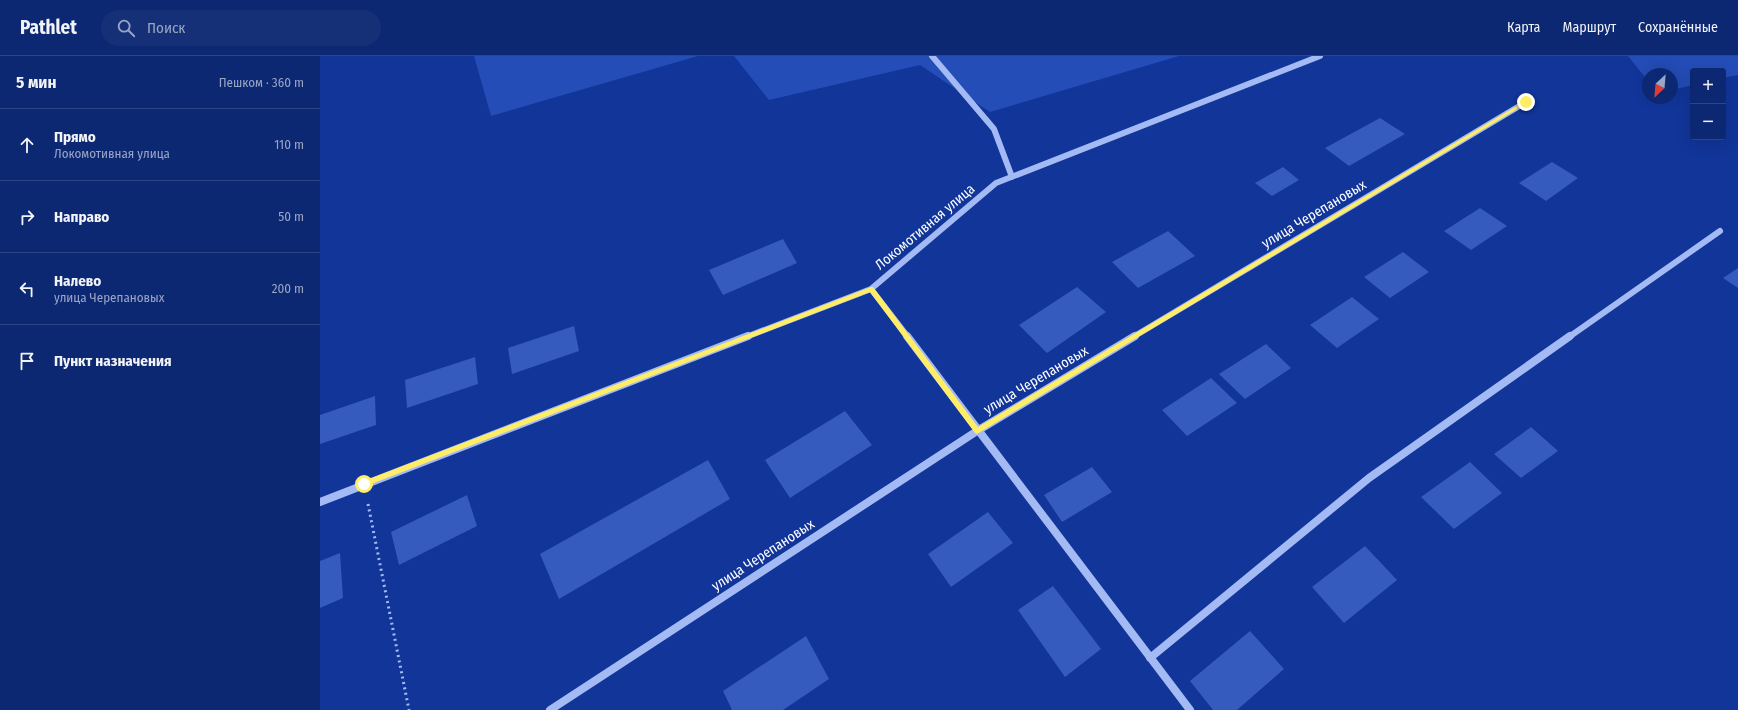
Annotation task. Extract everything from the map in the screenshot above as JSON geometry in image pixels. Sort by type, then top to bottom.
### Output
[{"type":"street","points":[[932,56],[994,129],[1012,177]]},
{"type":"street","name":"Локомотивная улица","points":[[320,502],[871,289],[996,183],[1310,58],[1320,56]]},
{"type":"street","name":"улица Черепановых","points":[[550,710],[977,431],[1526,102]]},
{"type":"street","points":[[1150,658],[1369,478],[1720,231]]},
{"type":"street","points":[[871,289],[977,431],[1190,710]]},
{"type":"path","points":[[364,484],[409,710]]},
{"type":"shaded area","points":[[474,56],[698,56],[491,116]]},
{"type":"shaded area","points":[[734,56],[1179,56],[990,112],[920,65],[769,100]]},
{"type":"shaded area","points":[[1628,56],[1738,56],[1738,75],[1726,77],[1726,68],[1690,68],[1690,86],[1678,89],[1678,68],[1642,68],[1642,74]]},
{"type":"building","points":[[1380,118],[1405,134],[1349,166],[1325,148]]},
{"type":"building","points":[[1552,162],[1578,178],[1546,201],[1519,183]]},
{"type":"building","points":[[1283,167],[1299,180],[1272,196],[1255,183]]},
{"type":"building","points":[[1480,208],[1507,226],[1471,250],[1444,231]]},
{"type":"building","points":[[1168,231],[1195,256],[1138,288],[1112,262]]},
{"type":"building","points":[[783,239],[797,263],[723,295],[709,270]]},
{"type":"building","points":[[1403,252],[1429,272],[1390,298],[1364,277]]},
{"type":"building","points":[[1738,268],[1738,288],[1723,278]]},
{"type":"building","points":[[1077,287],[1106,312],[1047,353],[1019,325]]},
{"type":"building","points":[[1352,297],[1379,319],[1337,348],[1310,325]]},
{"type":"building","points":[[574,326],[579,351],[512,374],[508,348]]},
{"type":"building","points":[[1266,344],[1291,368],[1245,399],[1219,374]]},
{"type":"building","points":[[475,357],[478,384],[407,408],[405,380]]},
{"type":"building","points":[[1211,378],[1237,403],[1187,436],[1162,410]]},
{"type":"building","points":[[375,396],[376,425],[320,444],[320,415]]},
{"type":"building","points":[[845,411],[872,445],[790,498],[765,460]]},
{"type":"building","points":[[1531,427],[1558,451],[1521,478],[1494,454]]},
{"type":"building","points":[[708,460],[730,499],[559,599],[540,554]]},
{"type":"building","points":[[1470,462],[1502,493],[1454,529],[1421,497]]},
{"type":"building","points":[[1092,467],[1112,492],[1062,522],[1044,495]]},
{"type":"building","points":[[467,495],[477,526],[399,565],[391,532]]},
{"type":"building","points":[[988,512],[1013,543],[951,587],[928,554]]},
{"type":"building","points":[[1365,546],[1397,580],[1344,623],[1312,587]]},
{"type":"building","points":[[340,553],[343,598],[320,608],[320,561]]},
{"type":"building","points":[[1053,586],[1101,649],[1065,677],[1018,610]]},
{"type":"building","points":[[1250,631],[1284,669],[1237,710],[1213,710],[1190,681]]},
{"type":"building","points":[[806,636],[829,679],[783,710],[732,710],[723,691]]},
{"type":"route","points":[[364,484],[871,289],[977,431],[1526,102]]}]
